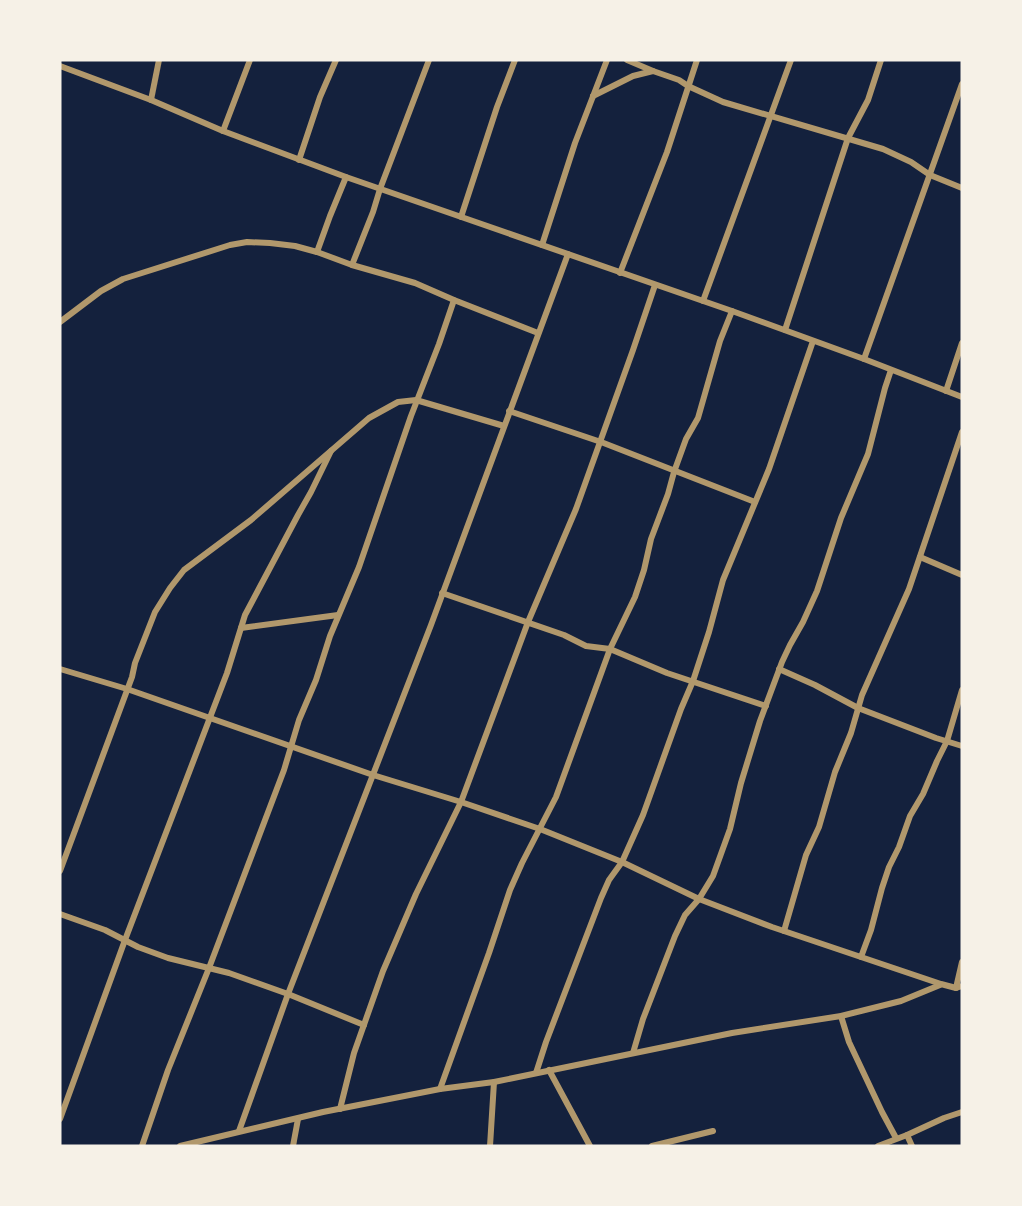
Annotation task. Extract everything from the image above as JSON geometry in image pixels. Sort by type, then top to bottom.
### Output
[{"type":"street","points":[[151,100],[159,60]]},
{"type":"street","points":[[223,131],[250,60]]},
{"type":"street","points":[[299,160],[320,97],[336,60]]},
{"type":"street","points":[[352,265],[429,60]]},
{"type":"street","points":[[461,217],[514,60]]},
{"type":"street","points":[[542,245],[575,143],[607,60]]},
{"type":"street","points":[[627,60],[679,80],[688,87],[723,102],[883,149],[911,162],[930,175],[962,188]]},
{"type":"street","points":[[620,273],[667,152],[697,60]]},
{"type":"street","points":[[703,301],[791,60]]},
{"type":"street","points":[[785,330],[848,138],[868,100],[881,60]]},
{"type":"street","points":[[60,66],[299,160],[732,311],[962,397]]},
{"type":"street","points":[[593,96],[633,76],[653,71]]},
{"type":"street","points":[[864,359],[962,84]]},
{"type":"street","points":[[317,252],[346,177]]},
{"type":"street","points":[[60,322],[101,291],[123,279],[230,245],[247,242],[295,246],[317,252],[415,284],[538,333]]},
{"type":"street","points":[[239,1131],[288,994],[442,593],[568,254]]},
{"type":"street","points":[[340,1109],[354,1053],[383,971],[416,894],[461,802],[528,622],[576,509],[655,285]]},
{"type":"street","points":[[142,1146],[168,1070],[284,770],[338,615],[358,567],[416,400],[454,300]]},
{"type":"street","points":[[440,1089],[510,890],[556,797],[610,649],[635,597],[651,539],[686,439],[698,418],[720,341],[732,311]]},
{"type":"street","points":[[536,1073],[601,898],[609,880],[622,862],[643,815],[693,681],[723,580],[769,469],[813,341]]},
{"type":"street","points":[[946,391],[962,343]]},
{"type":"street","points":[[633,1053],[643,1019],[675,936],[685,915],[699,899],[713,876],[723,851],[741,783],[766,706],[779,669],[817,591],[844,509],[868,454],[891,370]]},
{"type":"street","points":[[60,871],[155,612],[184,570],[251,520],[369,418],[399,402],[416,400],[504,426]]},
{"type":"street","points":[[509,411],[601,442],[755,502]]},
{"type":"street","points":[[784,931],[806,855],[819,827],[835,772],[851,733],[866,685],[909,589],[962,432]]},
{"type":"street","points":[[60,1119],[124,940],[227,673],[246,615],[330,451]]},
{"type":"street","points":[[920,557],[962,575]]},
{"type":"street","points":[[442,593],[564,635],[586,646],[610,649],[667,673],[766,706]]},
{"type":"street","points":[[242,628],[338,615]]},
{"type":"street","points":[[60,669],[127,689],[373,775],[540,829],[622,862],[699,899],[784,931],[940,984],[959,987],[962,962]]},
{"type":"street","points":[[779,669],[858,708],[962,746]]},
{"type":"street","points":[[861,957],[889,867],[910,816],[923,794],[947,741],[962,690]]},
{"type":"street","points":[[60,914],[105,930],[168,958],[229,973],[364,1025]]},
{"type":"street","points":[[180,1146],[239,1131],[440,1089],[494,1082],[732,1033],[841,1016],[901,1001],[940,984]]},
{"type":"street","points":[[841,1016],[849,1042],[896,1138]]},
{"type":"street","points":[[549,1070],[590,1146]]},
{"type":"street","points":[[494,1082],[490,1145],[499,1146]]},
{"type":"street","points":[[878,1146],[962,1112]]},
{"type":"street","points":[[293,1146],[298,1119]]},
{"type":"street","points":[[652,1146],[713,1131]]},
{"type":"street","points":[[907,1135],[912,1146]]}]
